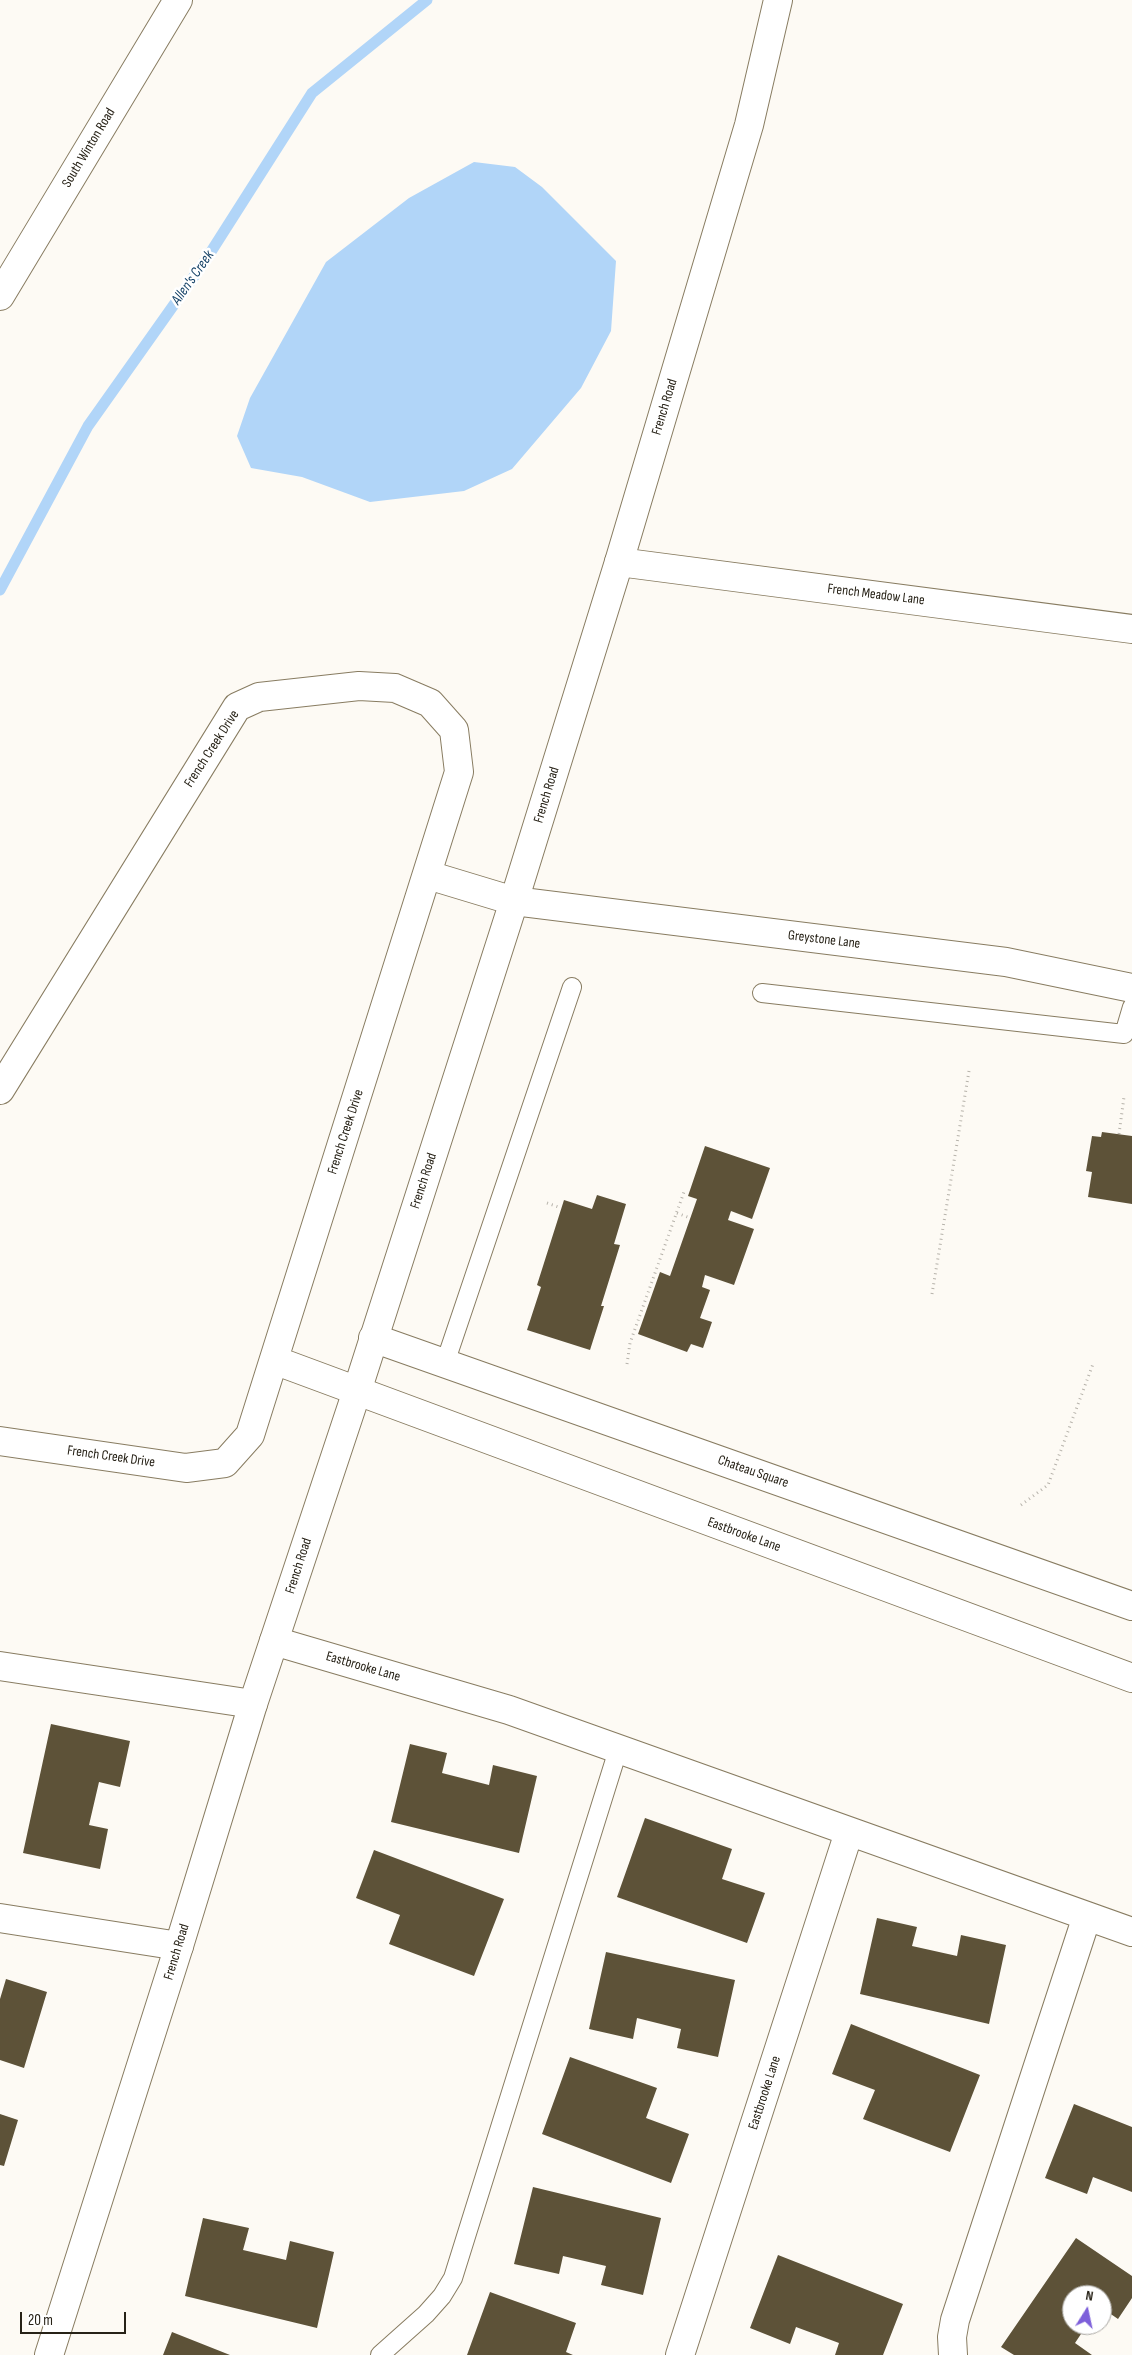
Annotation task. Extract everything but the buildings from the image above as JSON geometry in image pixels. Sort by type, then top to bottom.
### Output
[{"type":"street","name":"South Winton Road","points":[[0,296],[178,0]]},
{"type":"street","name":"French Road","points":[[49,2355],[179,1946],[253,1704],[514,901],[619,562],[749,125],[778,0]]},
{"type":"street","name":"French Meadow Lane","points":[[619,562],[1132,629]]},
{"type":"street","name":"French Creek Drive","points":[[0,1090],[238,707],[260,697],[359,686],[395,688],[430,703],[454,730],[459,772],[250,1435],[225,1463],[186,1468],[0,1441]]},
{"type":"street","points":[[428,875],[514,901]]},
{"type":"street","name":"Greystone Lane","points":[[514,901],[1006,962],[1132,988]]},
{"type":"street","name":"Chateau Square","points":[[373,1338],[1132,1606]]},
{"type":"street","points":[[274,1360],[356,1391]]},
{"type":"street","name":"Eastbrooke Lane","points":[[356,1391],[1132,1678]]},
{"type":"street","name":"Eastbrooke Lane","points":[[274,1641],[509,1710],[1132,1932]]},
{"type":"street","points":[[0,1666],[253,1704]]},
{"type":"street","name":"Eastbrooke Lane","points":[[680,2355],[849,1832]]},
{"type":"street","points":[[954,2355],[952,2337],[954,2320],[1087,1916]]},
{"type":"street","points":[[0,1918],[179,1946]]},
{"type":"lane","points":[[445,1363],[572,987]]},
{"type":"lane","points":[[762,993],[1128,1035],[1132,1007]]},
{"type":"lane","points":[[380,2355],[426,2314],[442,2296],[453,2278],[618,1750]]},
{"type":"path","points":[[932,1294],[969,1071]]},
{"type":"path","points":[[1119,1134],[1124,1097]]},
{"type":"path","points":[[627,1364],[630,1343],[684,1192]]},
{"type":"path","points":[[547,1203],[561,1208]]},
{"type":"path","points":[[677,1213],[690,1218]]},
{"type":"path","points":[[1021,1505],[1048,1484],[1094,1364]]},
{"type":"water","points":[[474,162],[515,167],[542,187],[616,261],[611,331],[581,388],[512,469],[464,491],[370,502],[302,477],[251,468],[237,436],[250,398],[326,262],[409,198]]},
{"type":"waterway","name":"Allen's Creek","points":[[0,590],[88,426],[207,258],[312,93],[427,0]]}]
